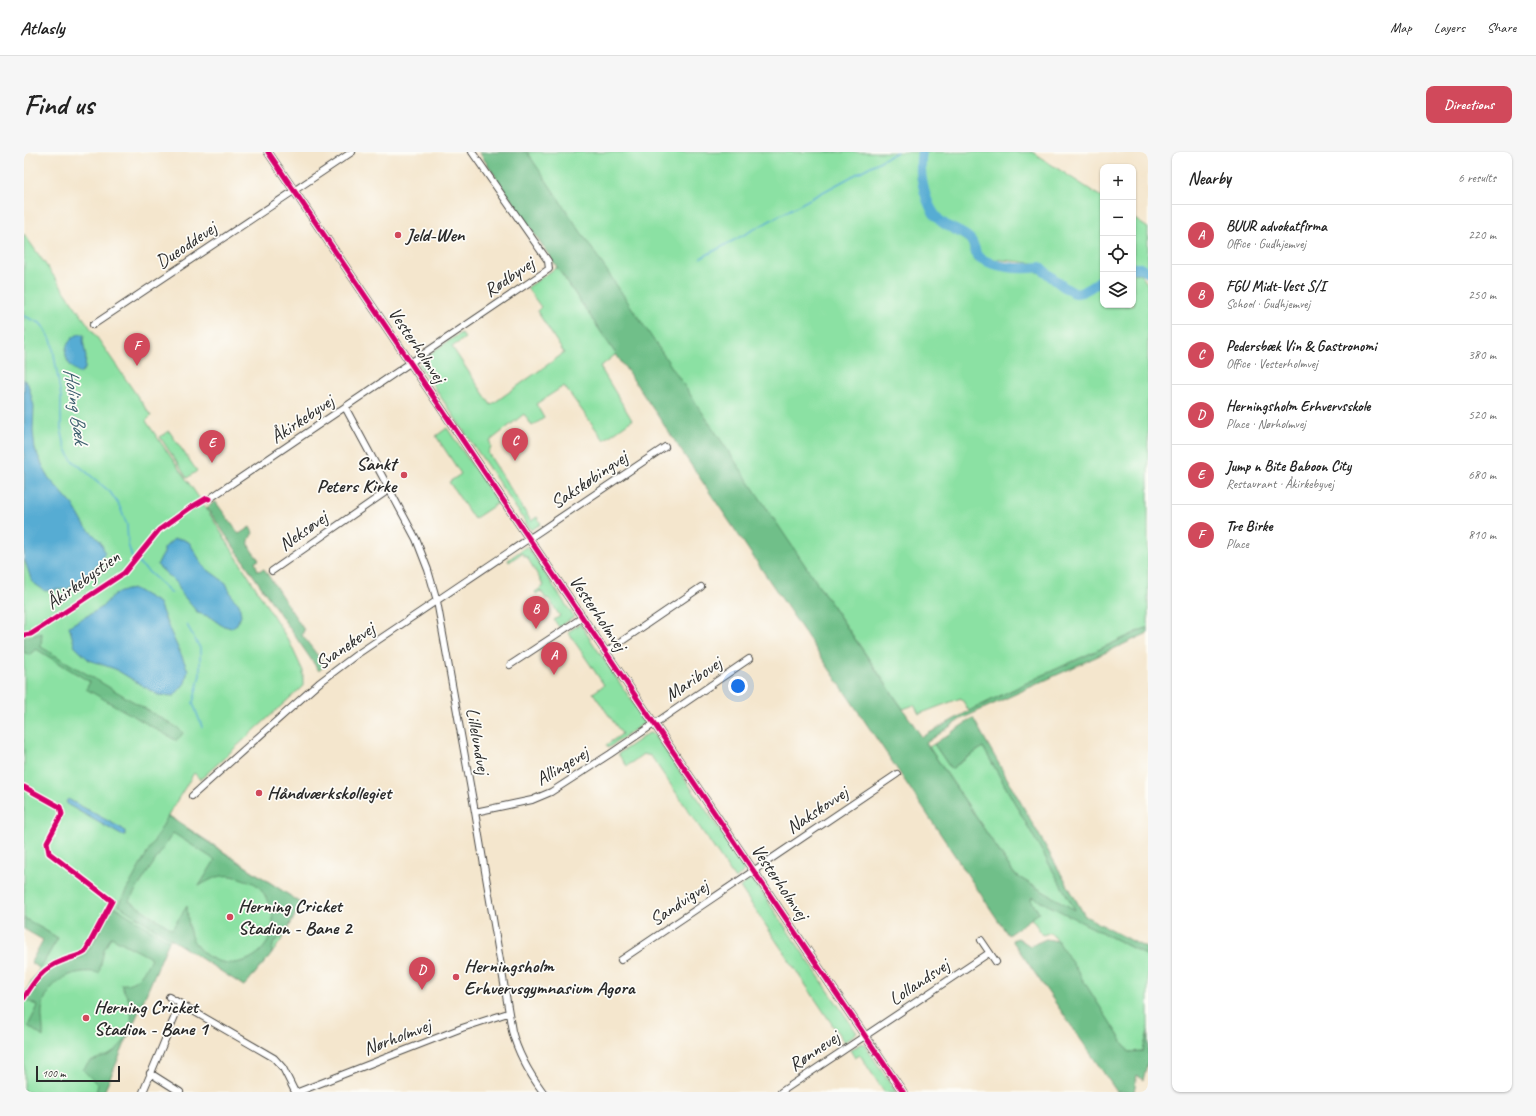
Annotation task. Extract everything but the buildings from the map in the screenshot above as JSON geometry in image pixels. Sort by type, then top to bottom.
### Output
[{"type":"street","name":"Vesterholmvej","points":[[268,152],[903,1092]]},
{"type":"street","name":"Dueoddevej","points":[[94,325],[352,152]]},
{"type":"street","name":"Rødbyvej","points":[[410,363],[549,268],[548,260],[472,152]]},
{"type":"street","name":"Åkirkebyvej","points":[[209,499],[410,363]]},
{"type":"street","name":"Lillelundvej","points":[[345,407],[416,539],[428,570],[437,601],[475,812],[508,1013],[515,1041],[521,1055],[533,1078],[543,1092]]},
{"type":"street","name":"Sakskøbingvej","points":[[530,539],[665,447]]},
{"type":"street","name":"Neksøvej","points":[[272,571],[390,489]]},
{"type":"street","name":"Svanekevej","points":[[192,796],[319,683],[356,655],[530,539]]},
{"type":"street","points":[[606,652],[701,587]]},
{"type":"street","points":[[510,665],[583,617]]},
{"type":"street","name":"Maribovej","points":[[655,723],[749,659]]},
{"type":"street","name":"Allingevej","points":[[475,812],[532,800],[551,792],[655,723]]},
{"type":"street","name":"Nakskovvej","points":[[754,870],[897,774]]},
{"type":"street","name":"Sandvigvej","points":[[621,960],[754,870]]},
{"type":"street","points":[[981,940],[996,962]]},
{"type":"street","name":"Lollandsvej","points":[[865,1036],[989,952]]},
{"type":"street","points":[[169,997],[274,1058],[283,1068],[297,1092]]},
{"type":"street","points":[[142,1092],[180,1004]]},
{"type":"street","name":"Nørholmvej","points":[[297,1092],[462,1028],[508,1013]]},
{"type":"street","name":"Rønnevej","points":[[781,1092],[865,1036]]},
{"type":"street","points":[[150,1073],[180,1092]]},
{"type":"green space","points":[[479,152],[527,152],[922,737],[969,711],[1148,627],[1148,633],[961,719],[926,743],[1015,875],[1075,910],[983,747],[951,769],[934,744],[973,718],[1085,916],[1148,949],[1148,956],[1032,897],[1031,900],[1039,913],[1008,935]]},
{"type":"green space","points":[[523,152],[918,152],[917,178],[930,216],[968,243],[974,260],[1038,272],[1078,297],[1100,284],[1100,308],[1136,308],[1136,274],[1140,273],[1148,285],[1148,627],[969,711],[961,698],[919,714],[914,705],[903,709]]},
{"type":"green space","points":[[925,152],[1032,152],[1100,196],[1100,277],[1077,290],[1052,275],[1041,264],[984,258],[979,253],[974,238],[945,221],[934,207],[927,189],[924,160]]},
{"type":"green space","points":[[1136,220],[1148,228],[1148,269],[1141,265],[1136,265]]},
{"type":"green space","points":[[24,234],[151,416],[146,421],[206,508],[290,643],[303,671],[303,686],[201,779],[194,773],[168,815],[301,903],[286,933],[271,955],[244,986],[170,938],[104,1092],[24,1092],[24,994],[58,938],[24,918]]},
{"type":"green space","points":[[557,267],[616,354],[600,367],[632,420],[604,440],[564,386],[536,404],[544,418],[532,426],[524,414],[490,441],[491,447],[488,453],[531,521],[537,517],[541,524],[531,530],[419,365],[431,353],[461,333],[465,338],[452,347],[491,405],[564,353],[537,311],[541,307],[527,288]]},
{"type":"green space","points":[[447,428],[498,503],[474,519],[449,482],[461,474],[436,436]]},
{"type":"green space","points":[[169,431],[197,471],[187,478],[160,437]]},
{"type":"green space","points":[[215,501],[239,534],[250,527],[253,533],[250,537],[249,544],[251,550],[259,560],[255,562],[258,571],[264,569],[304,630],[302,635],[325,665],[319,671],[207,508]]},
{"type":"green space","points":[[527,546],[574,617],[559,627],[554,620],[560,616],[548,598],[546,599],[541,591],[536,594],[535,592],[544,586],[527,557],[525,557],[522,553],[509,562],[508,560]]},
{"type":"green space","points":[[580,624],[646,722],[608,748],[606,745],[622,734],[593,693],[604,685],[568,632]]},
{"type":"green space","points":[[42,633],[41,647],[178,728],[183,733],[177,741],[86,689],[90,682],[36,649],[29,655],[24,652],[24,638]]},
{"type":"green space","points":[[649,733],[654,734],[745,867],[741,875],[735,879],[651,756],[643,754],[627,766],[618,754]]},
{"type":"green space","points":[[934,744],[951,769],[983,747],[1076,911],[1015,875],[929,747]]},
{"type":"green space","points":[[168,816],[301,903],[286,933],[274,942],[271,955],[244,986],[118,905]],"holes":[[[173,833],[215,860],[199,886],[213,879],[224,876],[236,877],[251,882],[257,885],[263,893],[273,917],[272,931],[267,943],[258,953],[247,960],[234,963],[220,962],[206,955],[197,947],[191,936],[187,906],[172,929],[129,901]]]},
{"type":"green space","points":[[752,878],[857,1033],[844,1042],[740,887]]},
{"type":"green space","points":[[1032,896],[1148,956],[1148,1031],[1143,1051],[1129,1052],[1051,932],[1043,935],[1031,918],[1039,913],[1031,900]]},
{"type":"green space","points":[[115,907],[169,941],[104,1092],[96,1092],[98,1085],[83,1070],[87,1065],[96,1059],[107,1056],[121,1045],[125,1039],[130,1026],[131,1011],[129,1001],[121,984],[127,984],[136,980],[143,972],[151,958],[111,937],[104,950],[99,973],[80,972],[71,975],[55,984],[49,992],[44,1000],[42,1010],[43,1037],[28,1026],[38,1006],[26,1000],[41,976],[50,967],[63,961],[82,957],[88,951],[95,940],[109,910]]},
{"type":"green space","points":[[24,918],[58,938],[39,968],[31,962],[43,940],[24,929]]},
{"type":"green space","points":[[1018,938],[1030,946],[1046,939],[1058,941],[1129,1052],[1143,1051],[1148,1031],[1148,1061],[1143,1080],[1137,1075],[1134,1092],[1117,1092],[1012,940]]},
{"type":"green space","points":[[863,1043],[896,1092],[884,1092],[860,1055],[855,1058],[850,1050]]},
{"type":"water","points":[[79,334],[84,335],[83,340],[86,357],[85,369],[80,373],[70,364],[66,354],[66,348],[69,343]]},
{"type":"water","points":[[24,379],[28,384],[34,406],[33,431],[35,449],[48,477],[73,505],[85,526],[100,541],[105,552],[101,560],[84,578],[67,589],[45,591],[32,582],[24,558]]},
{"type":"water","points":[[174,539],[182,539],[189,542],[204,567],[226,583],[233,598],[239,604],[241,615],[237,624],[231,628],[221,625],[210,617],[198,613],[181,593],[177,583],[157,565],[164,553],[164,548]]},
{"type":"water","points":[[135,589],[159,603],[188,670],[185,683],[174,696],[158,695],[115,669],[89,660],[75,647],[69,626],[101,608],[114,594]]},
{"type":"water","points":[[68,799],[123,829],[125,831],[125,835],[121,835],[68,805],[66,801]]},
{"type":"waterway","points":[[701,258],[897,152]]},
{"type":"waterway","points":[[922,152],[922,180],[927,200],[937,217],[943,223],[964,234],[970,239],[977,256],[999,266],[1016,268],[1040,267],[1062,286],[1076,293],[1087,290],[1100,280]]},
{"type":"waterway","points":[[1136,268],[1142,268],[1148,273]]},
{"type":"waterway","name":"Holing Bæk","points":[[24,316],[40,323],[46,330],[52,342],[61,397],[61,428],[65,447],[71,459],[110,492],[119,505],[127,525],[128,544],[132,557],[172,593]]},
{"type":"waterway","name":"Holing Bæk","points":[[187,625],[200,648],[200,675],[193,703],[202,727]]},
{"type":"cycle path","points":[[268,152],[903,1092]]},
{"type":"cycle path","name":"Åkirkebystien","points":[[24,635],[31,634],[124,573],[159,530],[190,508],[207,498],[209,499]]},
{"type":"cycle path","points":[[24,787],[60,807],[62,814],[47,842],[49,853],[112,901],[85,952],[49,967],[35,981],[24,998]]},
{"type":"place","name":"Jeld-Wen","points":[[398,235]]},
{"type":"place","name":"Tre Birke","points":[[137,366]]},
{"type":"place","name":"Pedersbæk Vin & Gastronomi","points":[[515,461]]},
{"type":"place","name":"Jump n Bite Baboon City","points":[[212,463]]},
{"type":"place","name":"Sankt Peters Kirke","points":[[404,475]]},
{"type":"place","name":"FGU Midt-Vest S/I","points":[[536,629]]},
{"type":"place","name":"BUUR advokatfirma","points":[[554,675]]},
{"type":"place","name":"Håndværkskollegiet","points":[[259,793]]},
{"type":"place","name":"Herning Cricket Stadion - Bane 2","points":[[230,917]]},
{"type":"place","name":"Herningsholm Erhvervsgymnasium Agora","points":[[456,977]]},
{"type":"place","name":"Herningsholm Erhvervsskole","points":[[422,990]]},
{"type":"place","name":"Herning Cricket Stadion - Bane 1","points":[[86,1018]]}]
